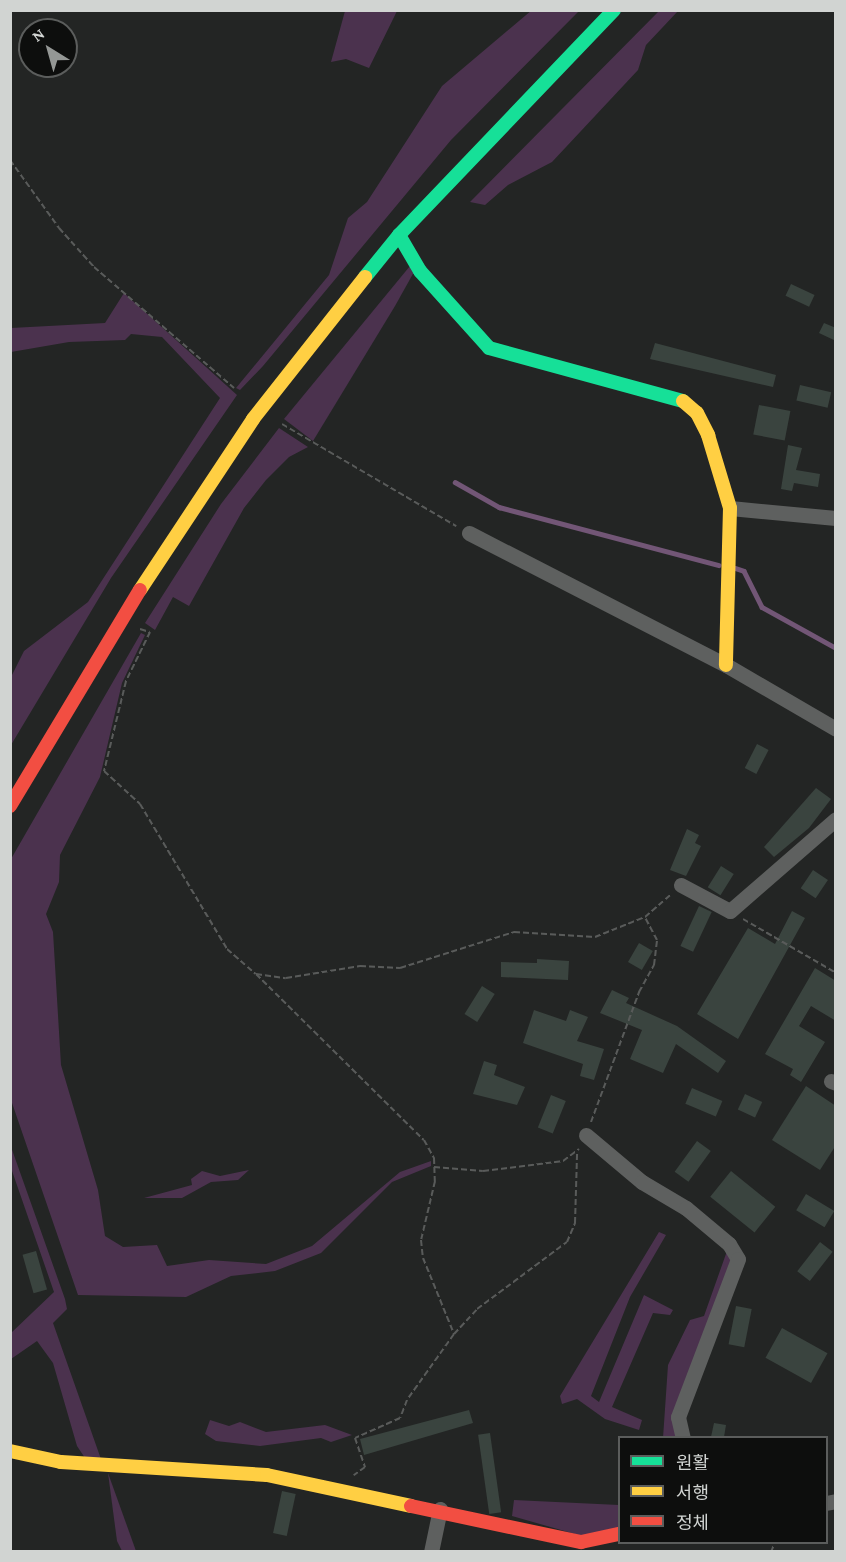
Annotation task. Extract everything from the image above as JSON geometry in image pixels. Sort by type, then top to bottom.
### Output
[{"type":"main road","points":[[10,806],[183,519],[253,419],[399,235],[614,10]]},
{"type":"main road","points":[[399,235],[420,271],[489,348],[607,384],[680,399],[697,413],[708,435],[730,508],[726,666]]},
{"type":"main road","points":[[10,1451],[61,1462],[267,1475],[440,1509],[581,1542],[618,1534]]},
{"type":"street","points":[[730,508],[836,518]]},
{"type":"street","points":[[469,533],[726,666],[836,729]]},
{"type":"street","points":[[681,885],[730,911],[836,819]]},
{"type":"street","points":[[586,1135],[642,1182],[686,1208],[729,1244],[738,1259],[678,1417],[683,1436]]},
{"type":"street","points":[[430,1551],[440,1509]]},
{"type":"path","points":[[10,160],[87,260],[234,388]]},
{"type":"path","points":[[282,424],[469,533]]},
{"type":"path","points":[[120,622],[150,632],[126,681],[104,771],[140,804],[227,949],[256,974],[424,1140],[434,1167],[421,1240],[423,1258],[454,1334]]},
{"type":"path","points":[[256,974],[286,978],[360,966],[400,968],[514,932],[595,937],[645,917],[681,885]]},
{"type":"path","points":[[730,911],[836,973]]},
{"type":"path","points":[[338,1490],[364,1467],[355,1438],[400,1418],[407,1400],[454,1334],[477,1309],[567,1242],[575,1223],[577,1154],[656,958],[657,940],[645,917]]},
{"type":"path","points":[[434,1167],[483,1171],[563,1161],[577,1154]]},
{"type":"shaded area","points":[[532,10],[579,11],[451,140],[263,366],[240,390],[236,388],[329,275],[348,218],[367,202],[442,86]]},
{"type":"shaded area","points":[[660,10],[678,11],[646,45],[638,70],[552,162],[508,185],[485,205],[470,202]]},
{"type":"shaded area","points":[[345,11],[397,11],[369,68],[346,59],[331,62]]},
{"type":"shaded area","points":[[410,266],[414,272],[313,441],[284,419]]},
{"type":"shaded area","points":[[124,293],[237,395],[111,578],[11,745],[11,677],[24,651],[88,602],[220,398],[162,337],[131,334],[125,340],[69,342],[11,352],[11,328],[105,323]]},
{"type":"shaded area","points":[[279,428],[308,447],[289,457],[266,480],[244,508],[189,606],[173,597],[155,630],[145,623],[221,504]]},
{"type":"shaded area","points":[[141,633],[145,635],[122,683],[100,777],[60,855],[59,882],[46,914],[53,932],[61,1065],[98,1190],[105,1236],[123,1247],[157,1245],[167,1266],[209,1260],[266,1264],[312,1246],[400,1172],[431,1161],[431,1166],[392,1182],[321,1253],[275,1271],[231,1276],[186,1297],[78,1295],[11,1100],[11,859]]},
{"type":"shaded area","points":[[10,1144],[65,1299],[67,1309],[53,1323],[102,1462],[87,1461],[77,1446],[53,1363],[37,1341],[11,1359],[11,1333],[54,1292],[11,1168]]},
{"type":"shaded area","points":[[249,1170],[238,1180],[211,1182],[182,1198],[144,1198],[192,1185],[191,1179],[202,1171],[220,1176]]},
{"type":"shaded area","points":[[659,1232],[666,1235],[630,1297],[591,1396],[599,1402],[644,1295],[673,1310],[670,1315],[653,1313],[612,1407],[642,1420],[639,1430],[605,1419],[577,1399],[562,1404],[560,1396]]},
{"type":"shaded area","points":[[727,1251],[732,1263],[680,1436],[663,1436],[668,1365],[690,1320],[704,1316]]},
{"type":"shaded area","points":[[210,1420],[229,1426],[240,1422],[266,1432],[325,1425],[352,1435],[331,1442],[321,1438],[260,1446],[216,1441],[205,1434]]},
{"type":"shaded area","points":[[108,1473],[136,1551],[122,1551],[117,1541]]},
{"type":"shaded area","points":[[514,1500],[618,1505],[618,1529],[582,1536],[512,1516]]},
{"type":"building","points":[[791,284],[815,295],[809,307],[786,296]]},
{"type":"building","points":[[824,323],[836,328],[836,341],[819,333]]},
{"type":"building","points":[[655,343],[776,375],[773,387],[650,359]]},
{"type":"building","points":[[800,385],[831,392],[828,408],[796,401]]},
{"type":"building","points":[[759,405],[790,411],[785,441],[753,434]]},
{"type":"building","points":[[788,445],[802,448],[796,470],[820,474],[818,487],[794,483],[792,491],[781,489]]},
{"type":"building","points":[[757,744],[769,750],[756,774],[745,768]]},
{"type":"building","points":[[816,788],[831,799],[809,828],[774,857],[764,847]]},
{"type":"building","points":[[687,829],[699,835],[695,843],[701,846],[686,876],[670,870]]},
{"type":"building","points":[[721,866],[734,874],[720,895],[708,887]]},
{"type":"building","points":[[813,870],[828,880],[816,898],[801,888]]},
{"type":"building","points":[[699,906],[712,912],[693,952],[680,946]]},
{"type":"building","points":[[792,911],[805,918],[738,1039],[697,1014],[748,928],[775,944]]},
{"type":"building","points":[[639,943],[653,951],[642,970],[628,962]]},
{"type":"building","points":[[537,959],[569,961],[568,980],[501,977],[501,962],[537,963]]},
{"type":"building","points":[[815,968],[836,981],[836,1021],[811,1006],[799,1026],[825,1042],[801,1082],[790,1075],[793,1069],[765,1054]]},
{"type":"building","points":[[482,986],[495,994],[477,1022],[465,1014]]},
{"type":"building","points":[[612,990],[629,998],[626,1003],[677,1026],[726,1061],[718,1073],[676,1044],[663,1073],[630,1059],[642,1030],[600,1013]]},
{"type":"building","points":[[534,1010],[566,1021],[570,1010],[588,1017],[577,1041],[604,1049],[594,1080],[580,1076],[583,1064],[523,1043]]},
{"type":"building","points":[[484,1061],[497,1065],[494,1075],[525,1087],[517,1105],[473,1094]]},
{"type":"building","points":[[806,1086],[836,1106],[836,1145],[820,1170],[772,1140]]},
{"type":"building","points":[[692,1088],[722,1101],[716,1117],[685,1104]]},
{"type":"building","points":[[745,1094],[762,1102],[755,1117],[738,1109]]},
{"type":"building","points":[[551,1095],[566,1101],[553,1133],[538,1127]]},
{"type":"building","points":[[697,1141],[711,1151],[688,1182],[675,1172]]},
{"type":"building","points":[[731,1171],[775,1207],[755,1233],[710,1197]]},
{"type":"building","points":[[806,1194],[834,1211],[825,1227],[796,1210]]},
{"type":"building","points":[[820,1242],[833,1252],[810,1281],[797,1271]]},
{"type":"building","points":[[36,1251],[47,1289],[34,1293],[23,1255]]},
{"type":"building","points":[[736,1306],[752,1309],[744,1347],[729,1344]]},
{"type":"building","points":[[782,1328],[827,1353],[811,1383],[766,1358]]},
{"type":"building","points":[[469,1410],[473,1423],[364,1455],[360,1439]]},
{"type":"building","points":[[714,1423],[726,1425],[724,1436],[711,1436]]},
{"type":"building","points":[[490,1433],[501,1512],[489,1514],[478,1435]]},
{"type":"building","points":[[282,1491],[296,1494],[287,1536],[273,1533]]},
{"type":"waterway","points":[[455,482],[499,507],[718,565]]},
{"type":"waterway","points":[[735,568],[744,571],[762,607],[836,648]]},
{"type":"traffic: fast","points":[[365,277],[399,235],[614,10]]},
{"type":"traffic: fast","points":[[399,235],[420,271],[489,348],[683,401]]},
{"type":"traffic: slow","points":[[140,590],[253,419],[365,277]]},
{"type":"traffic: slow","points":[[683,401],[697,413],[708,435],[730,508],[726,665]]},
{"type":"traffic: slow","points":[[10,1451],[61,1462],[267,1475],[411,1506]]},
{"type":"traffic: jam","points":[[10,806],[140,590]]},
{"type":"traffic: jam","points":[[411,1506],[581,1542],[618,1534]]}]
